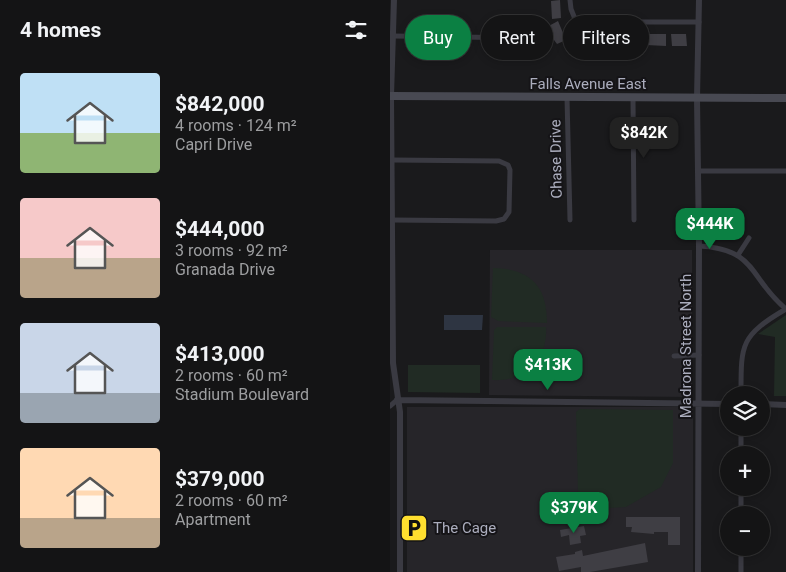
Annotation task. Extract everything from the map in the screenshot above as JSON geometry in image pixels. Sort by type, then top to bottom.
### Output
[{"type":"main road","name":"Falls Avenue East","points":[[391,96],[786,98]]},
{"type":"street","points":[[394,0],[391,96],[393,160],[392,363],[400,412],[400,572]]},
{"type":"street","points":[[570,0],[575,19],[585,22],[699,22]]},
{"type":"street","name":"Madrona Street North","points":[[698,572],[699,246],[697,98],[699,0]]},
{"type":"street","points":[[393,36],[481,37]]},
{"type":"street","name":"Chase Drive","points":[[567,98],[570,220]]},
{"type":"street","points":[[633,98],[634,220]]},
{"type":"street","points":[[393,160],[500,161],[508,165],[510,170],[510,212],[504,219],[496,221],[393,220]]},
{"type":"street","points":[[698,171],[786,171]]},
{"type":"street","points":[[738,255],[749,238]]},
{"type":"street","points":[[699,246],[718,248],[738,255],[756,272],[769,294],[786,309],[755,330],[745,342],[741,361],[741,386]]},
{"type":"street","points":[[674,356],[699,355]]},
{"type":"street","points":[[390,406],[397,400],[720,403]]},
{"type":"street","points":[[770,404],[786,405]]},
{"type":"street","points":[[741,556],[741,572]]},
{"type":"shaded area","points":[[490,250],[692,250],[692,397],[489,395]]},
{"type":"shaded area","points":[[493,268],[517,272],[534,282],[540,289],[544,299],[547,323],[498,321],[491,317]]},
{"type":"shaded area","points":[[786,315],[786,396],[774,396],[775,337],[758,334]]},
{"type":"shaded area","points":[[497,327],[546,327],[546,339],[543,349],[532,367],[524,373],[504,380],[492,380],[494,330]]},
{"type":"shaded area","points":[[408,365],[480,365],[480,393],[408,392]]},
{"type":"shaded area","points":[[407,407],[693,407],[693,572],[407,572]]},
{"type":"shaded area","points":[[580,409],[673,410],[673,463],[661,487],[626,507],[609,508],[597,498],[587,499],[584,492],[578,492],[576,412]]},
{"type":"water","points":[[444,315],[483,315],[482,330],[444,330]]},
{"type":"building","points":[[560,0],[561,18],[553,19],[551,1]]},
{"type":"building","points":[[558,21],[563,33],[563,41],[557,44],[553,39],[553,24]]},
{"type":"building","points":[[649,34],[666,34],[666,46],[649,45]]},
{"type":"building","points":[[671,34],[686,34],[687,46],[672,46]]},
{"type":"building","points":[[626,517],[680,517],[680,545],[668,545],[668,532],[654,532],[654,534],[631,532],[632,527],[626,527]]},
{"type":"building","points":[[584,526],[586,535],[580,536],[581,543],[570,545],[569,535],[561,537],[560,530]]},
{"type":"building","points":[[645,543],[648,562],[590,572],[581,572],[581,567],[559,571],[556,557],[575,554],[575,552],[582,550],[583,556]]},
{"type":"place","name":"The Cage","points":[[414,528]]}]
